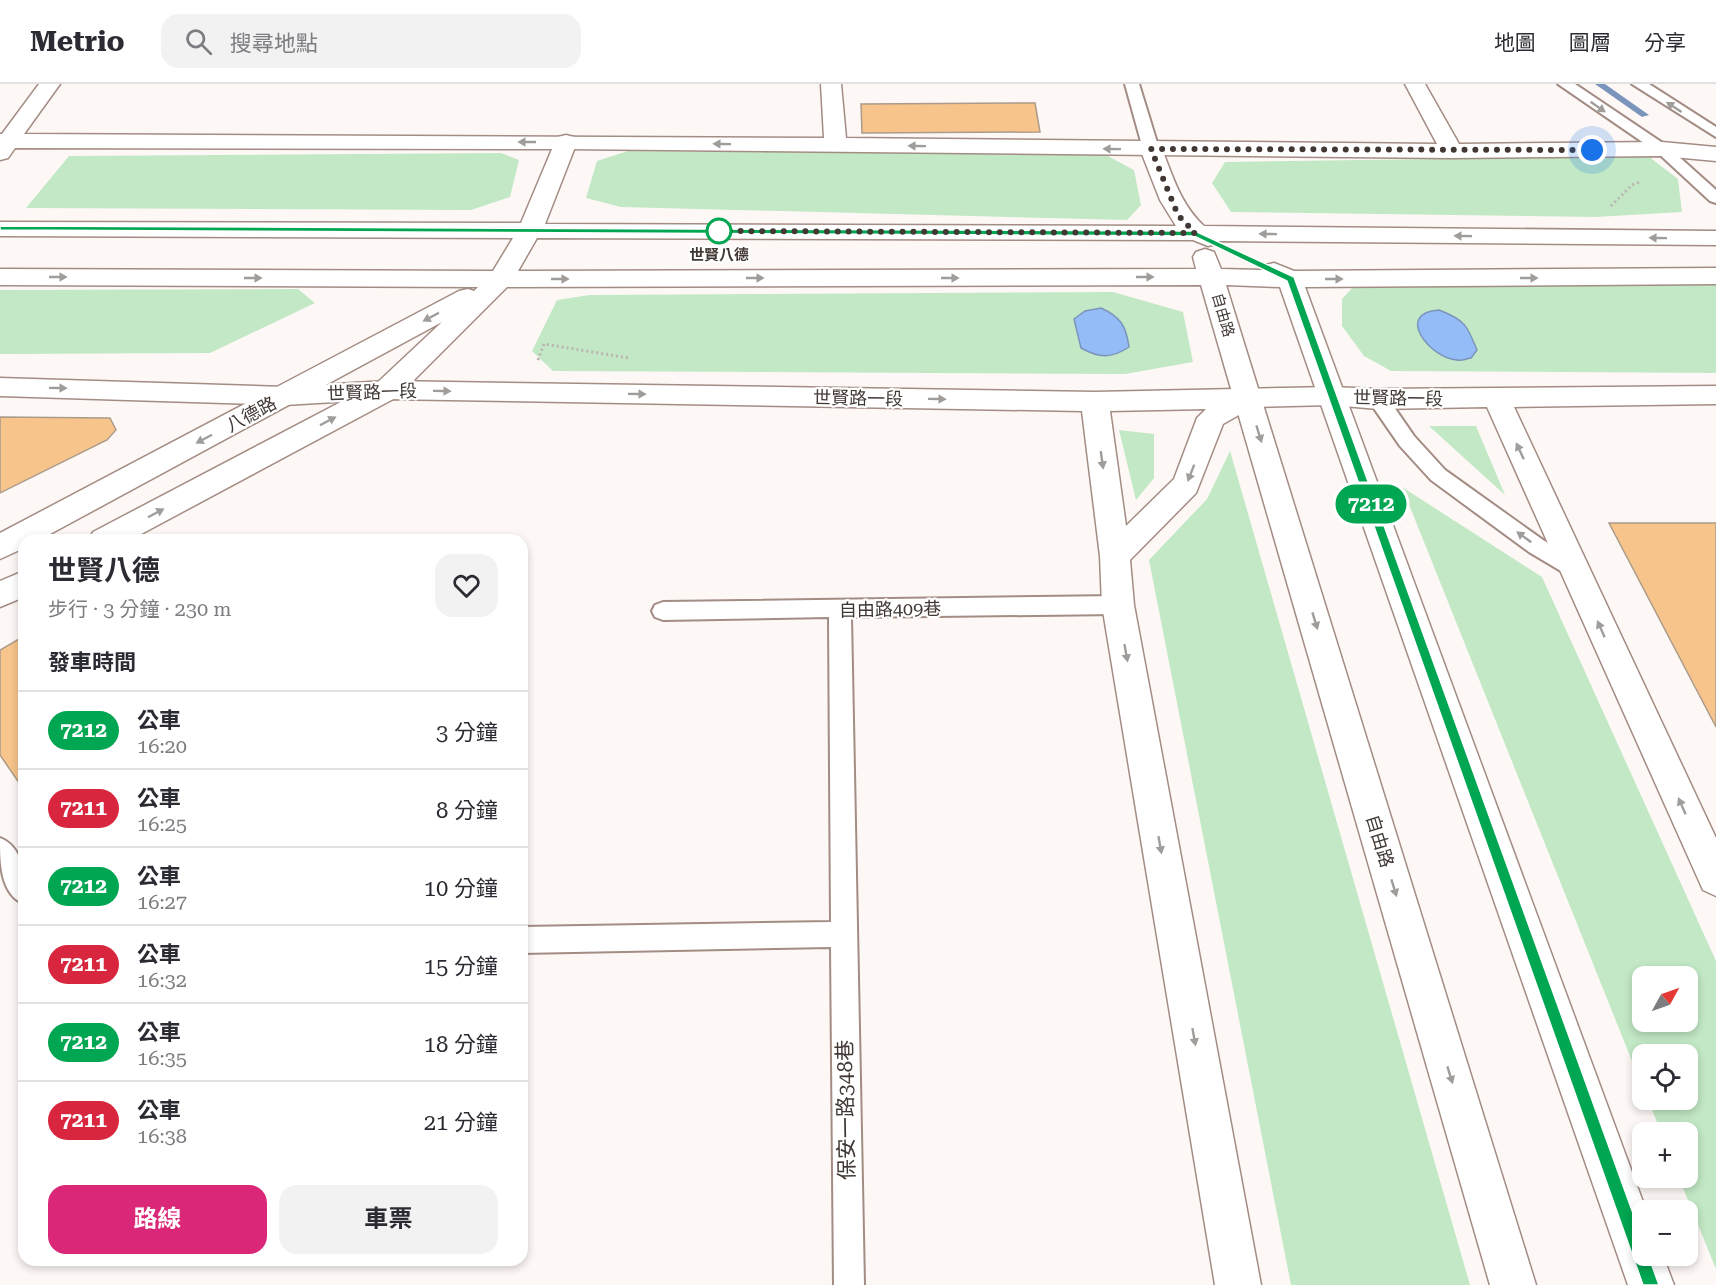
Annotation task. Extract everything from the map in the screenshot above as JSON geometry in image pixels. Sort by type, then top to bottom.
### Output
[{"type":"street","points":[[3,145],[50,84]]},
{"type":"street","points":[[831,84],[835,145]]},
{"type":"street","points":[[1415,84],[1452,151]]},
{"type":"street","points":[[3,145],[566,142],[1151,149],[1662,150],[1716,154]]},
{"type":"street","points":[[115,534],[387,390],[501,279],[538,215],[566,142]]},
{"type":"street","name":"自由路","points":[[1151,149],[1178,215],[1195,233],[1290,279]]},
{"type":"street","points":[[0,229],[1195,233],[1716,238]]},
{"type":"street","name":"自由路","points":[[1195,233],[1212,277],[1513,1285]]},
{"type":"street","points":[[0,277],[501,279],[1212,277],[1290,279],[1716,276]]},
{"type":"street","name":"八德路","points":[[24,534],[501,279]]},
{"type":"street","points":[[1290,279],[1651,1285]]},
{"type":"street","name":"世賢路一段","points":[[0,387],[284,396],[387,390],[1095,402],[1332,396],[1378,399],[1716,395]]},
{"type":"street","points":[[1115,556],[1186,484],[1211,418],[1248,398]]},
{"type":"street","points":[[1496,398],[1574,568],[1707,840],[1716,878]]},
{"type":"street","points":[[1095,402],[1115,556],[1118,605],[1238,1285]]},
{"type":"street","name":"八德路","points":[[0,547],[18,537]]},
{"type":"street","points":[[0,595],[18,586]]},
{"type":"lane","points":[[1132,84],[1151,149]]},
{"type":"lane","points":[[1565,84],[1662,150],[1716,198]]},
{"type":"lane","points":[[1639,84],[1713,131]]},
{"type":"lane","points":[[1378,399],[1407,441],[1438,475],[1536,546],[1574,568]]},
{"type":"lane","name":"自由路409巷","points":[[663,611],[1118,605]]},
{"type":"lane","name":"保安一路348巷","points":[[840,610],[849,1285]]},
{"type":"lane","points":[[0,850],[18,882]]},
{"type":"lane","points":[[528,940],[844,934]]},
{"type":"green space","points":[[628,151],[1106,155],[1134,170],[1141,205],[1127,220],[621,207],[586,198],[597,161]]},
{"type":"green space","points":[[501,153],[519,160],[510,197],[471,210],[26,208],[69,156]]},
{"type":"green space","points":[[1648,156],[1678,179],[1682,212],[1596,217],[1231,212],[1212,183],[1225,162]]},
{"type":"green space","points":[[1716,283],[1716,373],[1391,371],[1364,356],[1342,326],[1342,299],[1354,286]]},
{"type":"green space","points":[[298,289],[315,303],[210,353],[0,354],[0,290]]},
{"type":"green space","points":[[1113,292],[1183,312],[1193,362],[1125,374],[553,371],[532,351],[557,300],[590,295]]},
{"type":"green space","points":[[1429,426],[1476,426],[1505,495]]},
{"type":"green space","points":[[1119,430],[1154,434],[1154,478],[1136,500]]},
{"type":"green space","points":[[1230,451],[1470,1285],[1291,1285],[1149,560],[1207,499]]},
{"type":"green space","points":[[1402,487],[1542,577],[1716,961],[1716,1269],[1698,1225],[1698,1200],[1688,1200],[1683,1188],[1698,1188],[1698,1122],[1657,1122],[1652,1110],[1698,1110],[1698,1044],[1632,1044],[1632,1061]]},
{"type":"water","points":[[1101,308],[1118,319],[1128,340],[1129,347],[1116,354],[1099,355],[1081,348],[1074,319],[1085,311]]},
{"type":"water","points":[[1439,310],[1464,324],[1477,350],[1471,358],[1459,360],[1436,352],[1421,335],[1418,327],[1419,319],[1426,313]]},
{"type":"building","points":[[1035,103],[1040,132],[862,133],[861,104]]},
{"type":"building","points":[[0,417],[110,418],[116,430],[107,440],[0,493]]},
{"type":"building","points":[[1609,523],[1716,523],[1716,727]]},
{"type":"building","points":[[18,640],[18,781],[0,755],[0,650]]},
{"type":"waterway","points":[[1599,84],[1645,115]]},
{"type":"bus line","name":"7212","points":[[0,229],[1195,233],[1290,279],[1651,1285]]},
{"type":"place","name":"世賢八德","points":[[719,231]]},
{"type":"route","points":[[719,231],[1195,233],[1178,215],[1151,149],[1592,150]]}]
